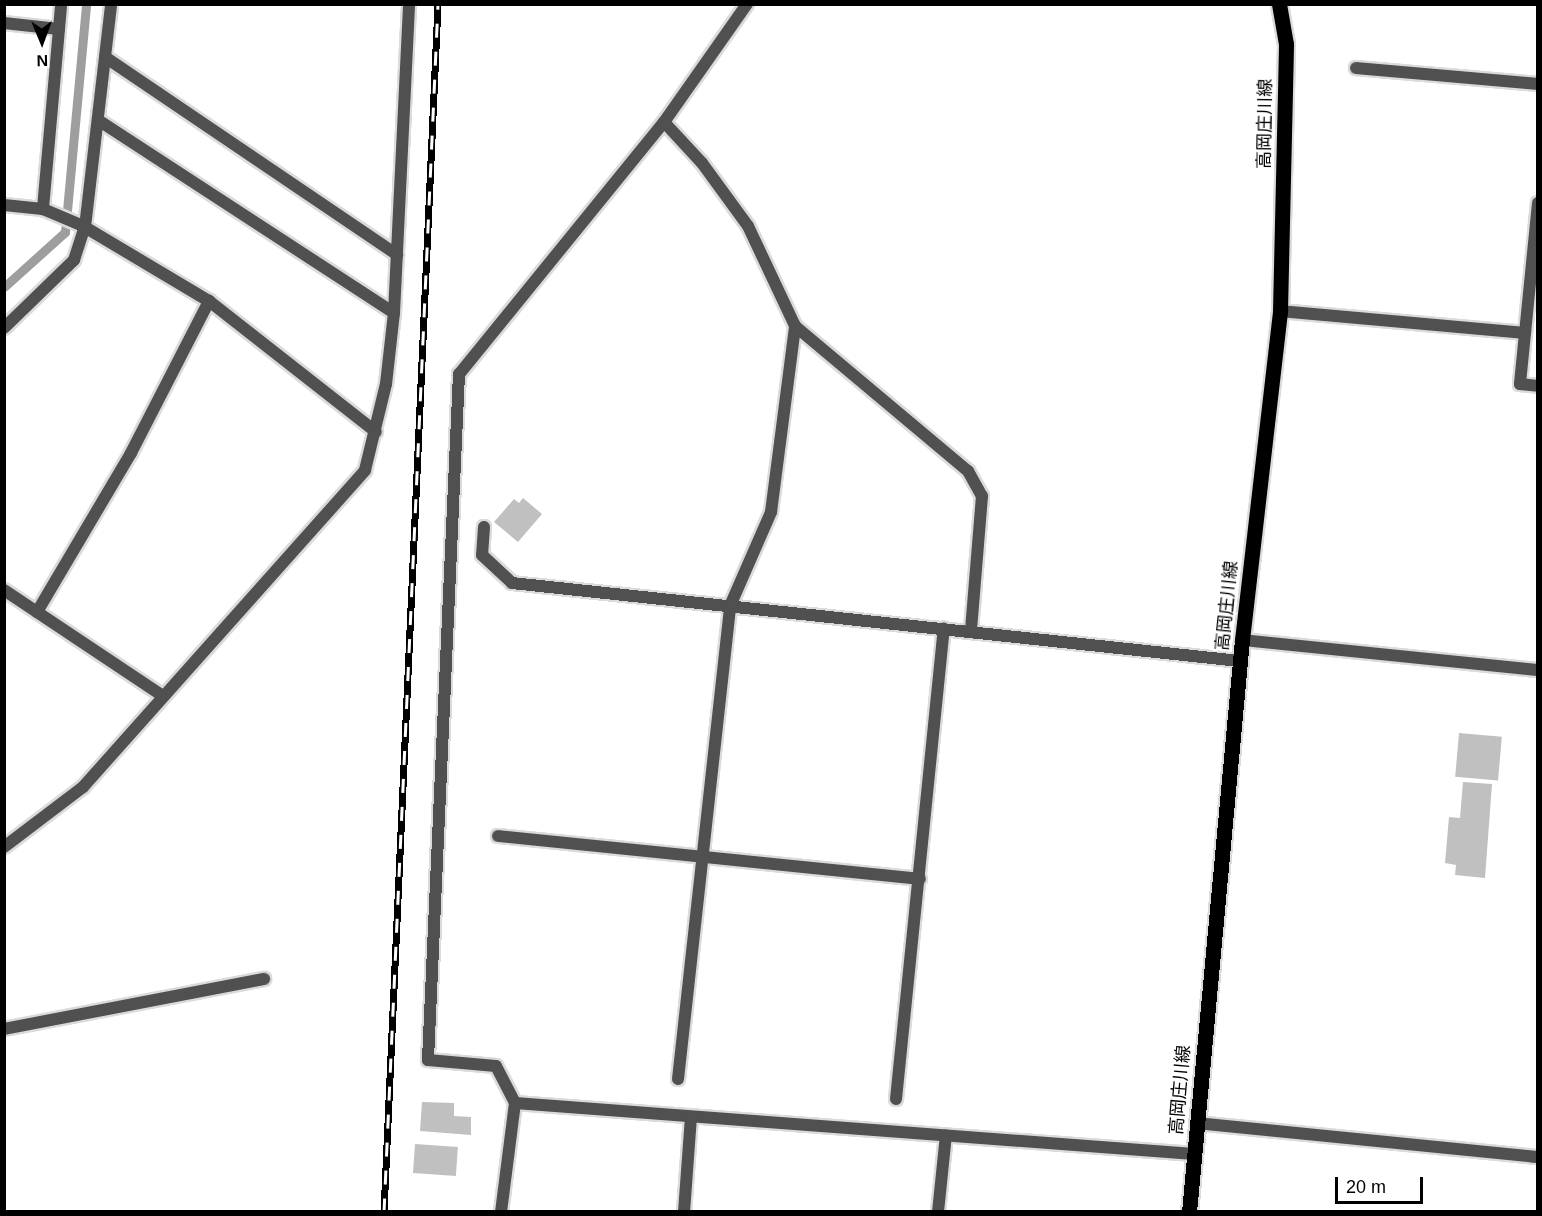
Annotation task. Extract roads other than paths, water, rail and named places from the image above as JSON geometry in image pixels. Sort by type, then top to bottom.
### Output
[{"type":"main road","name":"高岡庄川線","points":[[1189,1212],[1242,640],[1280,311],[1286,44],[1279,4]]},
{"type":"street","points":[[45,210],[61,4]]},
{"type":"street","points":[[4,328],[74,260],[84,227],[111,4]]},
{"type":"street","points":[[4,847],[83,787],[365,470],[376,432],[394,314],[409,4]]},
{"type":"street","points":[[501,1212],[515,1103],[496,1066],[428,1060],[459,374],[664,122],[747,4]]},
{"type":"street","points":[[4,23],[59,28]]},
{"type":"street","points":[[105,57],[397,255]]},
{"type":"street","points":[[1356,68],[1538,84]]},
{"type":"street","points":[[98,120],[394,314]]},
{"type":"street","points":[[664,122],[702,163],[748,226],[795,326],[968,471],[982,496],[971,630]]},
{"type":"street","points":[[1538,203],[1534,279],[1520,384],[1538,386]]},
{"type":"street","points":[[4,205],[45,210],[84,227],[209,301],[376,432]]},
{"type":"street","points":[[37,612],[132,453],[209,301]]},
{"type":"street","points":[[1280,311],[1525,333]]},
{"type":"street","points":[[678,1079],[730,606],[771,512],[795,326]]},
{"type":"street","points":[[484,526],[482,555],[512,584],[971,630],[1240,661]]},
{"type":"street","points":[[4,590],[163,696]]},
{"type":"street","points":[[896,1099],[944,628]]},
{"type":"street","points":[[1242,640],[1538,670]]},
{"type":"street","points":[[498,836],[920,879]]},
{"type":"street","points":[[4,1029],[264,979]]},
{"type":"street","points":[[515,1103],[1194,1154]]},
{"type":"street","points":[[684,1212],[691,1118]]},
{"type":"street","points":[[1196,1123],[1538,1157]]},
{"type":"street","points":[[938,1212],[946,1135]]},
{"type":"waterway","points":[[4,287],[65,232],[86,4]]},
{"type":"railway","points":[[384,1212],[438,4]]}]
